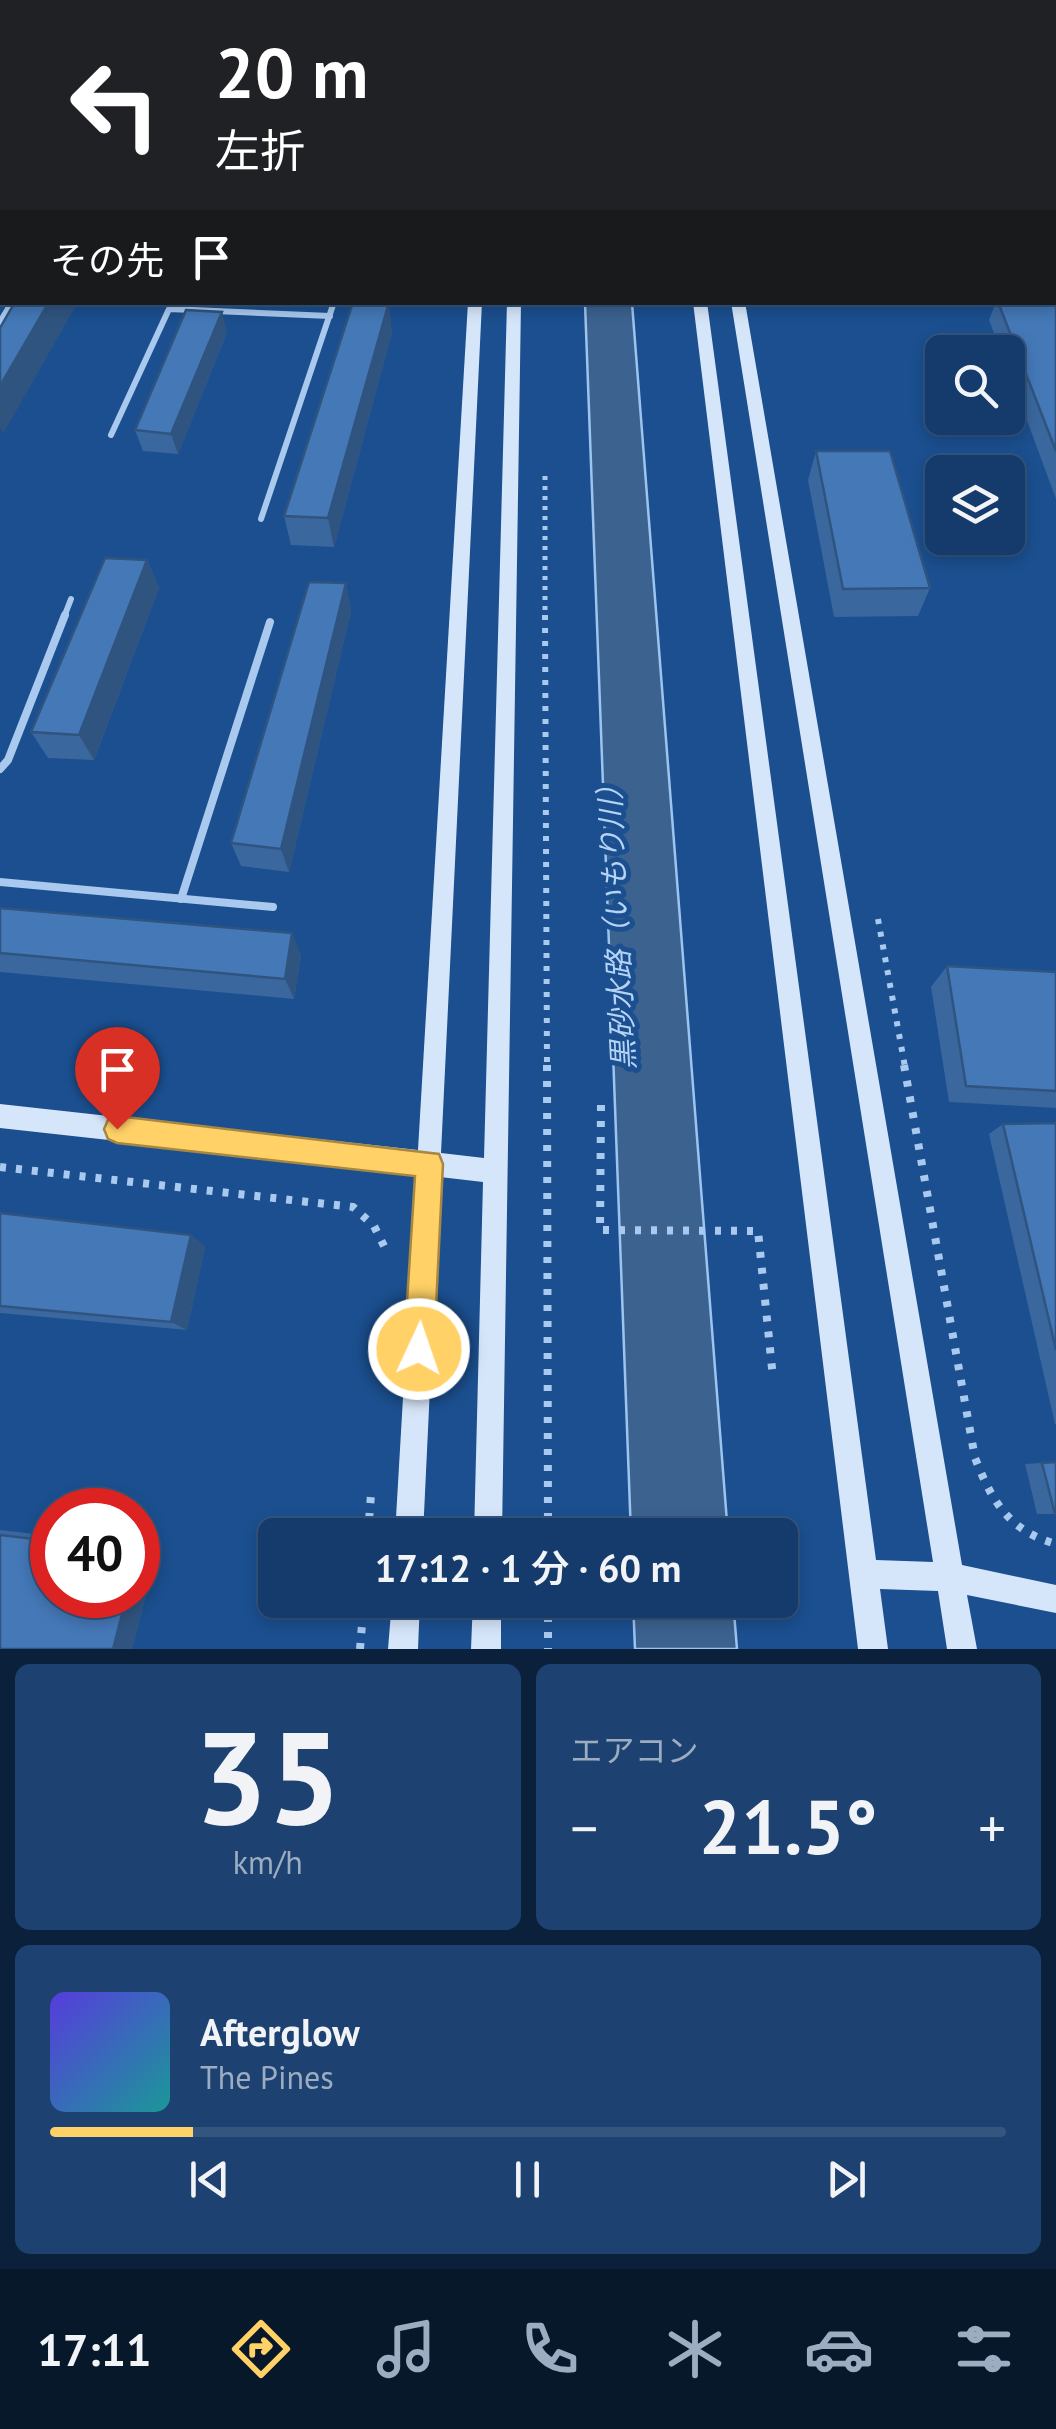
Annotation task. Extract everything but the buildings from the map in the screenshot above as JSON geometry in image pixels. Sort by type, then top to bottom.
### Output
[{"type":"street","points":[[410,1518],[475,305]]},
{"type":"street","points":[[488,1518],[514,305]]},
{"type":"street","points":[[700,305],[874,1649]]},
{"type":"street","points":[[739,305],[962,1649]]},
{"type":"street","points":[[0,1116],[496,1170]]},
{"type":"street","points":[[864,1574],[951,1577],[1056,1599]]},
{"type":"street","points":[[403,1649],[405,1618]]},
{"type":"street","points":[[486,1649],[487,1618]]},
{"type":"lane","points":[[261,519],[333,305]]},
{"type":"lane","points":[[110,435],[169,309],[330,316]]},
{"type":"lane","points":[[0,768],[8,760],[71,599]]},
{"type":"lane","points":[[181,899],[270,622]]},
{"type":"lane","points":[[0,882],[273,907]]},
{"type":"path","points":[[544,462],[548,1518]]},
{"type":"path","points":[[876,913],[974,1458],[994,1508],[1038,1540],[1056,1544]]},
{"type":"path","points":[[601,1105],[600,1230],[758,1231],[773,1378]]},
{"type":"path","points":[[0,1167],[353,1208],[363,1212],[385,1242],[386,1273]]},
{"type":"path","points":[[369,1518],[372,1479]]},
{"type":"path","points":[[360,1649],[363,1618]]},
{"type":"path","points":[[548,1618],[548,1649]]},
{"type":"water","name":"黒砂水路（いもり川）","points":[[585,305],[632,305],[727,1518],[630,1518]]},
{"type":"water","points":[[634,1618],[734,1618],[737,1649],[635,1649]]},
{"type":"route","points":[[117,1129],[429,1164],[419,1349]]}]
